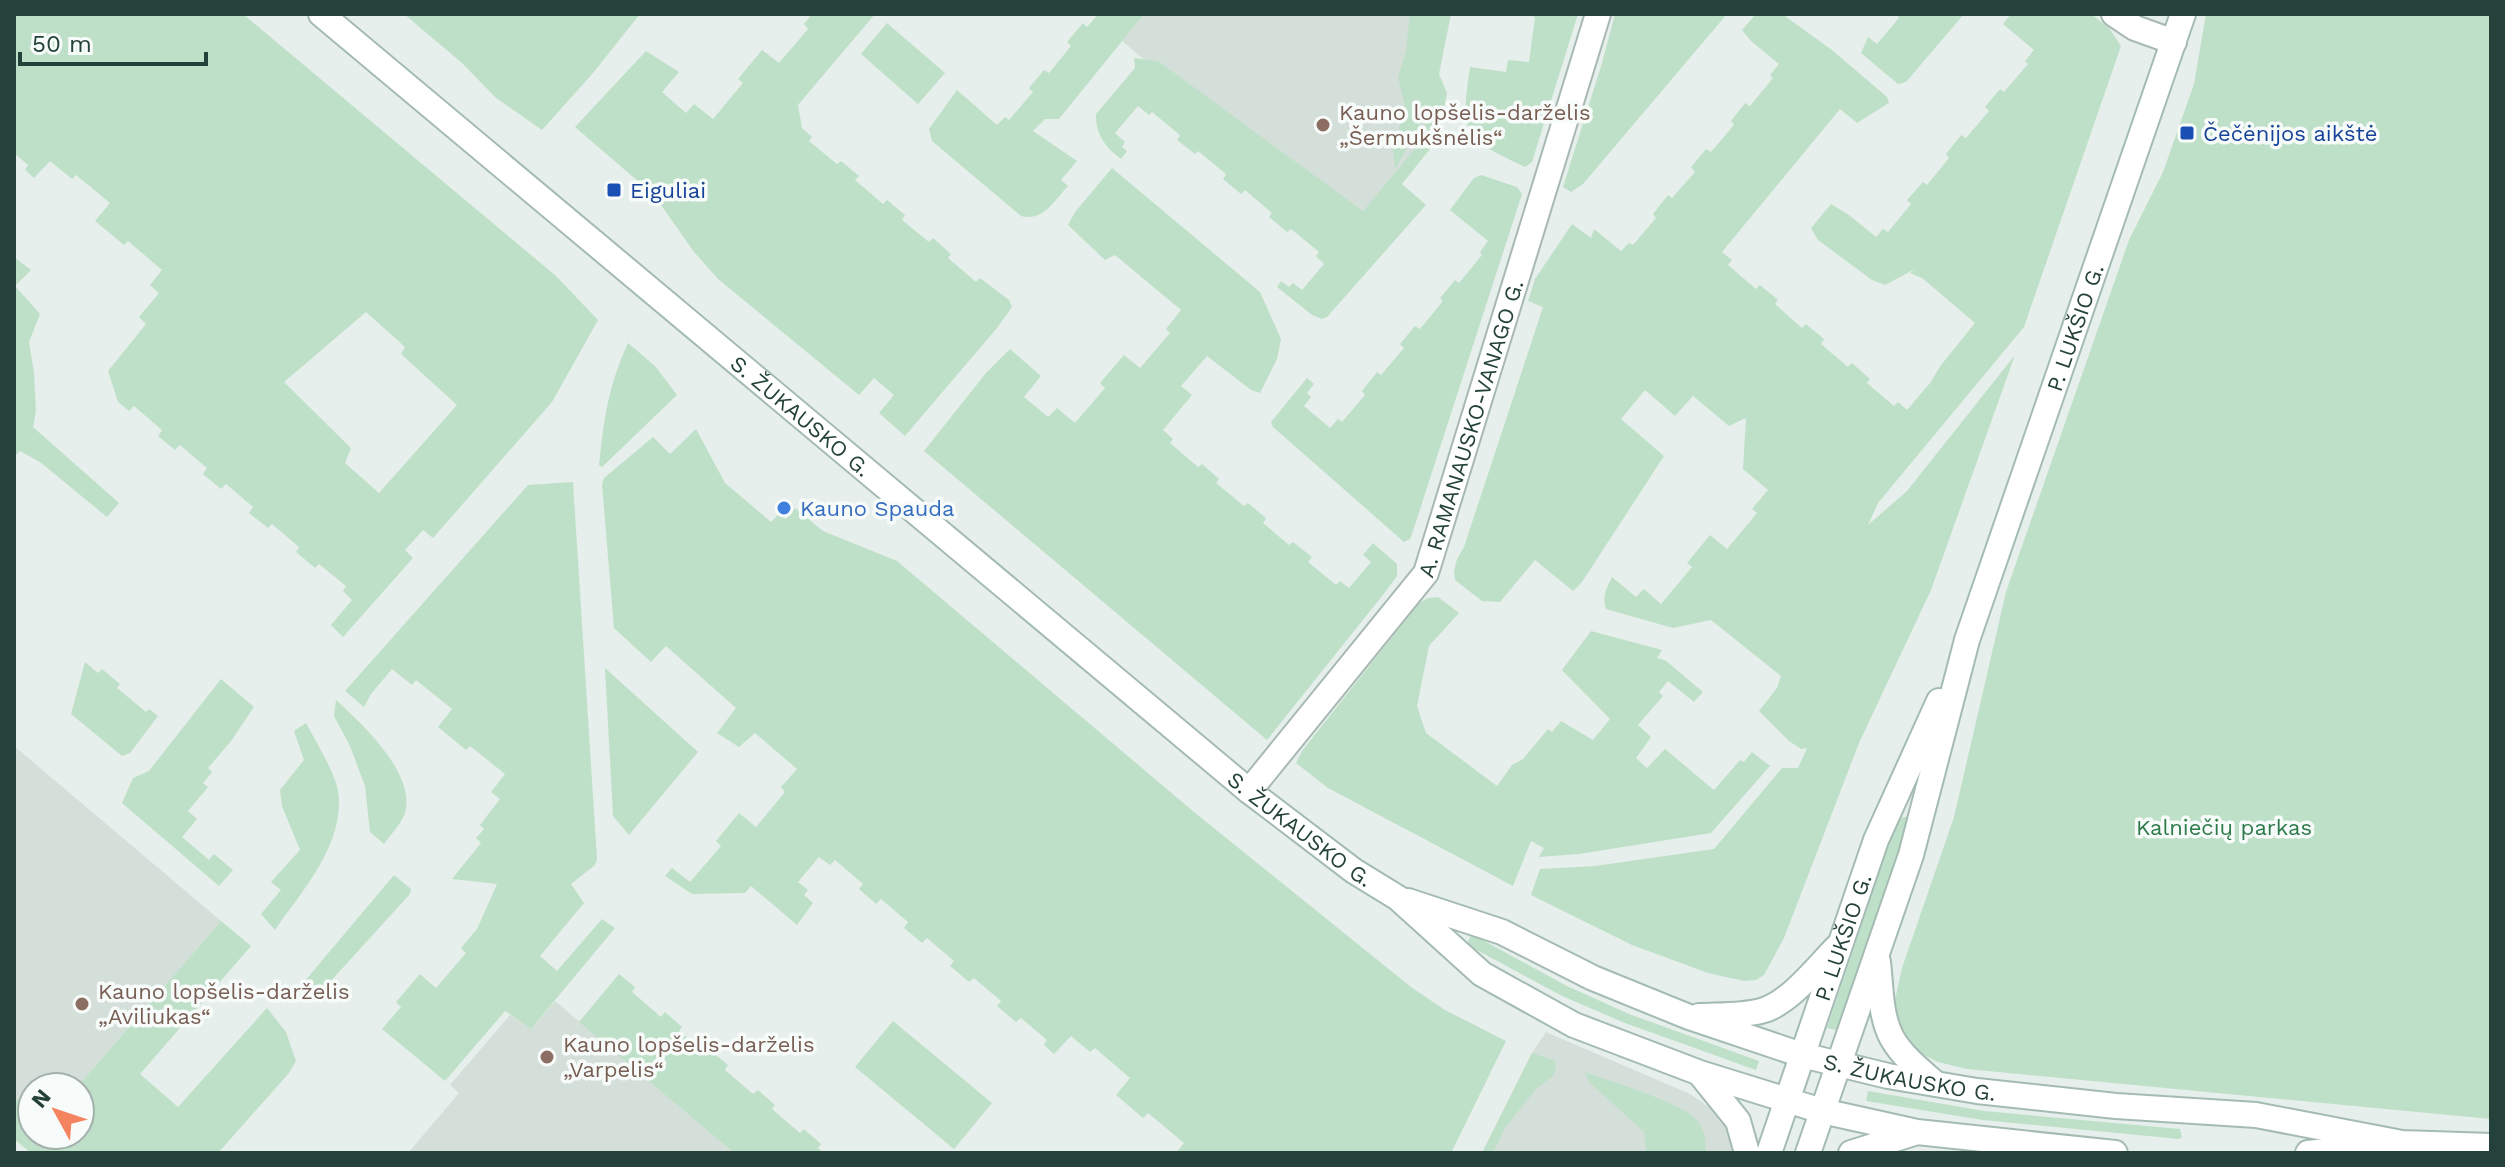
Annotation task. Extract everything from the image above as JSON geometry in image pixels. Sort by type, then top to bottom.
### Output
[{"type":"main road","name":"S. ŽUKAUSKO G.","points":[[321,14],[1249,791],[1354,871],[1398,898],[1482,974],[1574,1025],[1700,1073],[1822,1111],[1917,1132],[2115,1153]]},
{"type":"main road","name":"A. RAMANAUSKO-VANAGO G.","points":[[1249,791],[1426,573],[1598,14]]},
{"type":"main road","points":[[2114,14],[2135,28],[2174,42]]},
{"type":"main road","name":"P. LUKŠIO G.","points":[[1808,1153],[1911,855],[1967,640],[2183,14]]},
{"type":"main road","name":"P. LUKŠIO G.","points":[[1769,1153],[1876,840],[1967,640]]},
{"type":"main road","name":"S. ŽUKAUSKO G.","points":[[1398,898],[1502,932],[1593,978],[1689,1017],[1802,1055],[1936,1084],[2116,1106],[2256,1115],[2402,1143]]},
{"type":"main road","points":[[1689,1017],[1760,1011],[1774,1006],[1841,942]]},
{"type":"main road","points":[[1877,954],[1885,1021],[1891,1037],[1900,1051],[1936,1084]]},
{"type":"main road","points":[[1700,1073],[1738,1121],[1747,1153]]},
{"type":"main road","points":[[1851,1153],[1917,1132]]},
{"type":"main road","name":"S. ŽUKAUSKO G.","points":[[2308,1153],[2402,1143],[2491,1146]]},
{"type":"shaded area","name":"Kauno lopšelis-darželis „Šermukšnėlis“","points":[[1144,14],[1442,14],[1428,85],[1425,138],[1347,230],[1122,41]]},
{"type":"shaded area","name":"Kauno lopšelis-darželis „Aviliukas“","points":[[14,746],[221,921],[91,1071],[16,1071],[14,1100]]},
{"type":"shaded area","name":"Kauno lopšelis-darželis „Varpelis“","points":[[555,1001],[734,1153],[408,1153],[459,1093],[450,1085],[510,1015],[531,1029]]},
{"type":"shaded area","points":[[1546,1032],[1690,1094],[1723,1120],[1730,1136],[1732,1153],[1482,1153],[1532,1053]]},
{"type":"green space","points":[[14,14],[243,14],[556,276],[598,320],[552,402],[433,538],[423,530],[405,550],[413,558],[343,637],[331,625],[352,600],[343,591],[346,586],[319,564],[315,568],[296,552],[299,547],[272,524],[268,528],[249,513],[253,507],[226,484],[221,489],[203,474],[207,468],[180,445],[175,450],[158,436],[162,430],[134,406],[129,411],[118,402],[108,371],[146,324],[139,317],[159,293],[150,285],[162,270],[128,241],[124,245],[95,221],[110,203],[76,175],[72,179],[50,161],[34,178],[25,170],[28,165],[14,153]],"holes":[[[366,312],[405,347],[401,354],[457,405],[379,493],[345,463],[351,448],[284,382]]]},
{"type":"green space","points":[[404,14],[640,14],[542,130],[496,98],[462,63]]},
{"type":"green space","points":[[812,14],[875,14],[798,105],[802,128],[812,137],[809,141],[837,164],[841,161],[859,176],[855,180],[883,204],[887,200],[905,215],[902,220],[929,242],[933,238],[951,254],[948,258],[976,282],[980,278],[1009,300],[1012,307],[905,436],[879,413],[894,395],[874,378],[859,395],[718,279],[694,252],[654,195],[575,127],[646,51],[679,72],[662,92],[686,113],[694,104],[713,119],[743,83],[738,79],[762,50],[779,63],[808,29],[804,24]]},
{"type":"green space","points":[[1098,14],[1144,14],[1059,119],[1045,119],[1033,131],[1077,161],[1061,180],[1068,186],[1048,209],[1036,216],[1021,216],[932,141],[929,129],[957,90],[997,125],[1005,117],[1009,120],[1033,92],[1029,88],[1044,70],[1049,73],[1071,46],[1067,42],[1083,23],[1087,27]]},
{"type":"green space","points":[[1410,14],[1451,14],[1439,74],[1447,93],[1438,139],[1402,184],[1426,205],[1322,319],[1312,315],[1277,287],[1281,281],[1289,287],[1293,283],[1302,290],[1324,264],[1316,256],[1319,252],[1291,229],[1287,232],[1269,217],[1272,213],[1245,190],[1241,194],[1223,179],[1226,174],[1198,151],[1195,154],[1177,140],[1180,135],[1152,112],[1149,115],[1138,106],[1115,133],[1125,142],[1122,147],[1127,151],[1121,159],[1099,134],[1096,114],[1135,68],[1134,58],[1158,61],[1363,211],[1424,138],[1425,115],[1395,169],[1393,150],[1405,106],[1398,78],[1406,50]]},
{"type":"green space","points":[[1525,14],[1578,14],[1532,162],[1525,167],[1478,141],[1470,132],[1466,108],[1470,67],[1506,72],[1508,60],[1529,62],[1535,17]]},
{"type":"green space","points":[[1615,14],[1727,14],[1583,184],[1571,192],[1563,187]]},
{"type":"green space","points":[[1756,14],[1782,14],[1832,50],[1887,97],[1889,103],[1857,123],[1840,109],[1722,252],[1732,260],[1728,265],[1756,289],[1760,285],[1778,300],[1775,304],[1802,328],[1806,324],[1824,339],[1821,344],[1848,367],[1852,363],[1870,379],[1867,383],[1894,406],[1898,402],[1907,410],[1975,323],[1922,278],[1910,273],[1915,269],[1885,285],[1872,280],[1818,240],[1811,228],[1831,204],[1876,237],[1883,229],[1888,232],[1911,204],[1907,200],[1923,182],[1927,185],[1949,158],[1946,154],[1961,135],[1966,138],[1989,111],[1985,107],[2000,89],[2004,92],[2028,64],[2025,61],[2034,50],[2003,24],[2011,14],[2091,14],[2109,28],[2121,46],[2024,327],[1878,503],[1868,525],[1907,491],[2015,355],[1931,590],[1859,743],[1784,938],[1764,975],[1756,980],[1744,981],[1708,973],[1632,945],[1531,895],[1540,869],[1595,866],[1714,849],[1782,768],[1798,768],[1807,748],[1801,749],[1789,741],[1759,711],[1777,688],[1781,676],[1711,620],[1673,628],[1606,609],[1605,605],[1605,593],[1612,577],[1636,597],[1644,589],[1661,604],[1692,567],[1687,563],[1710,535],[1727,549],[1757,513],[1752,509],[1768,490],[1743,469],[1746,418],[1729,426],[1693,396],[1675,416],[1645,390],[1621,419],[1664,456],[1582,582],[1573,591],[1535,560],[1500,602],[1482,601],[1455,580],[1454,571],[1543,307],[1528,301],[1535,279],[1572,224],[1591,238],[1594,229],[1621,251],[1629,243],[1633,245],[1656,218],[1653,214],[1668,195],[1672,198],[1695,172],[1691,167],[1706,149],[1711,152],[1734,125],[1731,121],[1745,103],[1750,106],[1773,78],[1770,75],[1779,64],[1742,30]]},
{"type":"green space","points":[[1896,14],[1964,14],[1906,82],[1898,84],[1861,53],[1868,37],[1877,44],[1899,18]]},
{"type":"green space","name":"Kalniečių parkas","points":[[2206,14],[2491,14],[2491,1119],[1967,1069],[1938,1062],[1920,1053],[1906,1042],[1897,1024],[1895,1000],[1902,968],[1954,817],[2006,592],[2129,240],[2163,172],[2194,84]]},
{"type":"green space","points":[[887,23],[945,73],[918,104],[861,54]]},
{"type":"green space","points":[[1112,168],[1260,292],[1281,339],[1277,359],[1260,393],[1251,390],[1207,356],[1181,386],[1192,395],[1163,430],[1173,439],[1170,443],[1198,467],[1202,464],[1219,479],[1216,483],[1244,506],[1248,503],[1266,518],[1263,523],[1289,545],[1293,542],[1312,557],[1308,562],[1336,585],[1340,581],[1349,588],[1371,562],[1363,555],[1373,543],[1397,564],[1397,576],[1386,591],[1267,740],[924,451],[986,373],[1010,349],[1041,376],[1024,397],[1048,417],[1057,408],[1075,423],[1105,388],[1100,383],[1124,355],[1140,368],[1170,333],[1166,329],[1181,310],[1115,255],[1105,260],[1068,225],[1075,212]]},
{"type":"green space","points":[[1481,175],[1517,187],[1522,194],[1412,534],[1404,542],[1271,422],[1307,378],[1314,384],[1307,393],[1311,397],[1304,406],[1330,428],[1338,419],[1342,422],[1365,395],[1362,391],[1377,372],[1381,375],[1404,348],[1400,344],[1415,326],[1420,329],[1443,301],[1440,298],[1455,280],[1459,283],[1482,255],[1480,252],[1488,241],[1450,210],[1474,178]]},
{"type":"green space","points":[[14,257],[31,270],[15,286],[40,314],[29,342],[36,411],[33,427],[119,503],[107,517],[40,462],[20,451],[14,457]]},
{"type":"green space","points":[[628,343],[655,366],[677,395],[602,467],[599,465],[608,403]]},
{"type":"green space","points":[[696,429],[725,483],[771,522],[779,514],[786,519],[795,508],[823,531],[897,561],[1194,812],[1411,987],[1445,1010],[1506,1041],[1451,1153],[1176,1153],[1184,1143],[1148,1113],[1143,1118],[1116,1095],[1130,1078],[1095,1048],[1090,1052],[1071,1036],[1054,1054],[1044,1045],[1047,1040],[1021,1018],[1016,1022],[997,1006],[1001,1001],[974,978],[969,982],[950,966],[954,961],[927,938],[922,943],[904,928],[908,922],[881,899],[876,904],[859,889],[863,884],[835,860],[830,865],[819,857],[798,882],[808,890],[804,895],[813,903],[797,925],[751,886],[745,893],[692,894],[665,876],[672,868],[690,882],[721,846],[716,841],[739,813],[756,827],[785,792],[781,787],[797,769],[755,733],[739,747],[717,733],[736,708],[666,646],[651,662],[614,628],[602,485],[604,478],[653,437],[670,454]]},
{"type":"green space","points":[[573,482],[597,859],[595,865],[571,884],[584,903],[540,956],[557,971],[602,919],[615,928],[531,1029],[505,1011],[445,1081],[382,1029],[401,1007],[396,1002],[420,974],[436,988],[466,953],[461,948],[477,929],[497,884],[452,879],[481,843],[476,838],[484,829],[480,825],[500,799],[491,792],[505,774],[470,746],[466,750],[438,727],[452,709],[416,680],[412,685],[392,669],[364,707],[345,691],[528,485]]},
{"type":"green space","points":[[1438,597],[1459,613],[1429,646],[1417,706],[1426,733],[1497,786],[1512,765],[1523,759],[1548,729],[1552,732],[1561,721],[1593,740],[1610,719],[1562,670],[1591,631],[1662,650],[1657,658],[1665,660],[1703,692],[1694,702],[1668,681],[1659,692],[1663,696],[1638,725],[1651,737],[1636,758],[1647,768],[1665,749],[1714,790],[1740,760],[1744,762],[1752,752],[1770,766],[1711,833],[1579,854],[1539,857],[1544,848],[1531,841],[1513,886],[1328,788],[1296,763],[1302,751],[1419,603]]},
{"type":"green space","points":[[85,662],[98,673],[102,669],[120,684],[117,688],[146,712],[149,709],[158,716],[130,753],[122,756],[71,714]]},
{"type":"green space","points":[[605,668],[698,752],[629,835],[613,816]]},
{"type":"green space","points":[[221,679],[254,707],[208,768],[212,772],[203,783],[208,787],[188,811],[197,819],[182,837],[209,860],[214,854],[233,870],[219,886],[122,803],[133,778],[149,771]]},
{"type":"green space","points":[[336,700],[384,750],[403,782],[405,813],[384,844],[370,832],[365,786],[350,746],[334,716]]},
{"type":"green space","points":[[306,723],[333,775],[339,810],[329,848],[320,865],[275,930],[261,914],[281,890],[271,882],[300,850],[282,806],[280,790],[304,760],[294,731]]},
{"type":"green space","points":[[1907,817],[1909,822],[1836,1030],[1827,1028],[1896,823]]},
{"type":"green space","points":[[394,875],[411,889],[410,894],[319,994],[304,982]]},
{"type":"green space","points":[[221,921],[251,946],[140,1074],[178,1107],[267,1008],[286,1032],[296,1061],[289,1073],[218,1153],[31,1153],[29,1151],[96,1151],[96,1071],[91,1071]]},
{"type":"green space","points":[[1470,937],[1477,937],[1567,986],[1629,1014],[1759,1061],[1756,1070],[1625,1023],[1562,996],[1473,948],[1468,942]]},
{"type":"green space","points":[[619,974],[635,987],[632,992],[661,1017],[665,1012],[682,1027],[679,1031],[707,1055],[711,1051],[728,1065],[725,1070],[753,1094],[758,1090],[775,1105],[772,1109],[800,1133],[804,1129],[821,1144],[818,1148],[824,1153],[734,1153],[579,1022]]},
{"type":"green space","points":[[893,1021],[992,1103],[954,1149],[855,1067]]},
{"type":"green space","points":[[1532,1053],[1555,1061],[1553,1076],[1536,1089],[1505,1128],[1493,1153],[1482,1153]]},
{"type":"green space","points":[[1585,1072],[1664,1101],[1692,1116],[1703,1130],[1706,1153],[1646,1153],[1644,1132],[1589,1082]]},
{"type":"green space","points":[[1868,1091],[1984,1111],[2180,1129],[2182,1137],[1983,1120],[1866,1101]]},
{"type":"green space","points":[[16,1100],[16,1141],[14,1139]]},
{"type":"place","name":"Kauno lopšelis-darželis „Šermukšnėlis“","points":[[1323,125]]},
{"type":"place","name":"Čečėnijos aikštė","points":[[2187,133]]},
{"type":"place","name":"Eiguliai","points":[[614,190]]},
{"type":"place","name":"Kauno Spauda","points":[[784,508]]},
{"type":"place","name":"Kauno lopšelis-darželis „Aviliukas“","points":[[82,1004]]},
{"type":"place","name":"Kauno lopšelis-darželis „Varpelis“","points":[[547,1057]]}]
